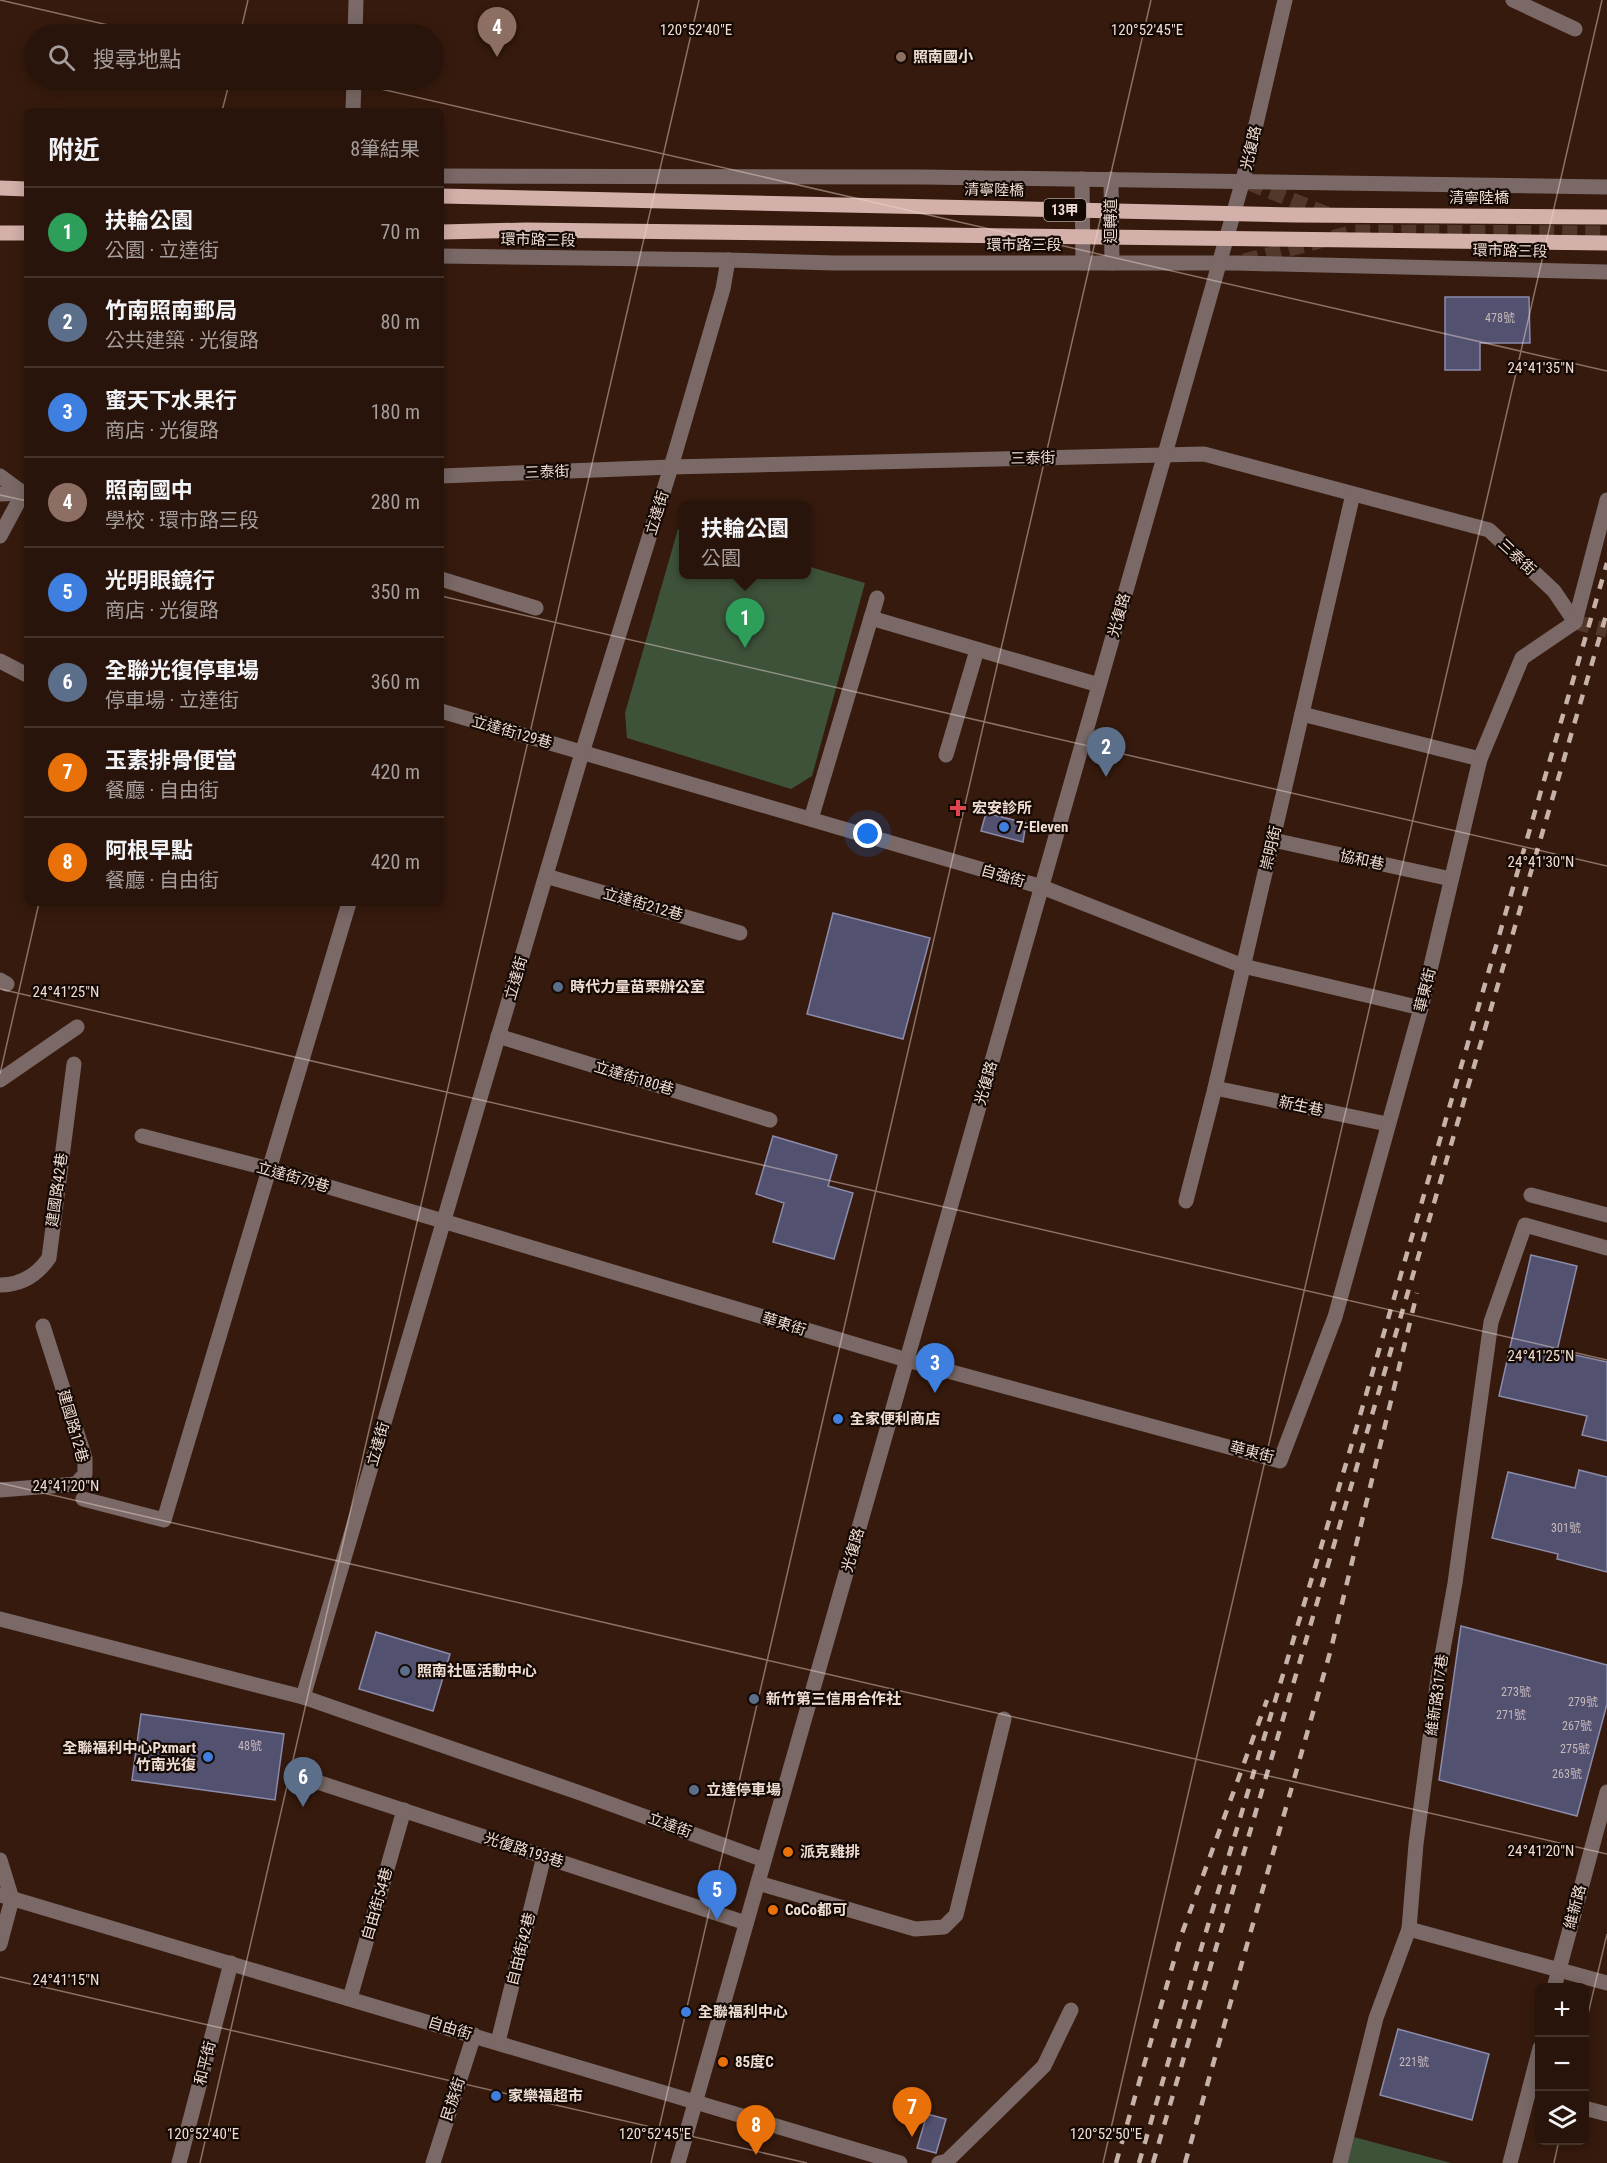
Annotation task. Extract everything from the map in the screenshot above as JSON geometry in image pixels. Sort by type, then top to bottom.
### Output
[{"type":"main road","points":[[0,188],[24,189]]},
{"type":"main road","name":"清寧陸橋","points":[[444,196],[1295,215],[1607,217]]},
{"type":"main road","name":"環市路三段","points":[[444,232],[526,230],[1607,243]]},
{"type":"main road","points":[[0,233],[24,233]]},
{"type":"street","points":[[355,24],[356,0]]},
{"type":"street","name":"光復路","points":[[678,2163],[1220,263],[1243,180],[1285,0]]},
{"type":"street","points":[[1513,0],[1575,29]]},
{"type":"street","points":[[353,108],[354,90]]},
{"type":"street","points":[[444,176],[1243,180],[1607,187]]},
{"type":"street","name":"迴轉道","points":[[1082,179],[1083,263]]},
{"type":"street","name":"迴轉道","points":[[1111,179],[1112,263]]},
{"type":"street","name":"環市路三段","points":[[444,256],[728,260],[835,264],[1220,263],[1607,272]]},
{"type":"street","name":"立達街","points":[[303,1697],[582,753],[671,466],[723,289],[728,260]]},
{"type":"street","name":"三泰街","points":[[444,476],[671,466],[1204,454],[1489,530],[1554,591],[1575,622]]},
{"type":"street","points":[[0,476],[24,492]]},
{"type":"street","points":[[0,494],[24,493]]},
{"type":"street","name":"崇明街","points":[[1186,1202],[1215,1088],[1353,494]]},
{"type":"street","points":[[0,536],[24,495]]},
{"type":"street","points":[[1575,622],[1607,500]]},
{"type":"street","points":[[444,582],[536,608]]},
{"type":"street","points":[[811,819],[877,598]]},
{"type":"street","points":[[871,618],[1099,685]]},
{"type":"street","name":"華東街","points":[[444,1221],[907,1360],[1280,1461],[1335,1317],[1421,1008],[1480,759],[1522,657],[1575,622]]},
{"type":"street","points":[[946,755],[977,650]]},
{"type":"street","points":[[0,661],[24,673]]},
{"type":"street","name":"立達街129巷","points":[[444,712],[582,753]]},
{"type":"street","points":[[1302,714],[1480,759]]},
{"type":"street","name":"自強街","points":[[582,753],[1042,887],[1243,966],[1421,1008]]},
{"type":"street","name":"協和巷","points":[[1273,840],[1451,879]]},
{"type":"street","name":"立達街212巷","points":[[546,876],[740,933]]},
{"type":"street","points":[[83,1499],[164,1520],[348,906]]},
{"type":"street","points":[[0,1080],[77,1027]]},
{"type":"street","name":"立達街180巷","points":[[498,1036],[770,1120]]},
{"type":"street","name":"建國路42巷","points":[[0,1285],[13,1285],[39,1271],[49,1258],[74,1064]]},
{"type":"street","name":"新生巷","points":[[1215,1088],[1387,1124]]},
{"type":"street","name":"立達街79巷","points":[[142,1136],[268,1169],[444,1221]]},
{"type":"street","points":[[1531,1195],[1607,1215]]},
{"type":"street","name":"維新路317巷","points":[[1340,2163],[1376,2018],[1409,1929],[1416,1844],[1438,1678],[1455,1583],[1491,1322],[1525,1225],[1607,1248]]},
{"type":"street","name":"建國路12巷","points":[[0,1490],[76,1484],[86,1474],[85,1458],[42,1326]]},
{"type":"street","name":"立達街","points":[[0,1619],[303,1697],[583,1794],[764,1860]]},
{"type":"street","points":[[758,1883],[915,1929],[944,1927],[956,1915],[1004,1719]]},
{"type":"street","name":"光復路193巷","points":[[302,1777],[746,1923]]},
{"type":"street","name":"維新路","points":[[1555,1983],[1607,1792]]},
{"type":"street","name":"自由街54巷","points":[[350,1998],[404,1810]]},
{"type":"street","name":"自由街42巷","points":[[498,2042],[544,1856]]},
{"type":"street","points":[[0,1860],[6,1897],[0,1944]]},
{"type":"street","name":"自由街","points":[[6,1897],[900,2163]]},
{"type":"street","points":[[1409,1929],[1607,1983]]},
{"type":"street","name":"和平街","points":[[179,2163],[231,1964]]},
{"type":"street","points":[[939,2163],[946,2162],[1044,2066],[1071,2010]]},
{"type":"street","name":"民族街","points":[[433,2163],[474,2035]]},
{"type":"street","points":[[1510,2163],[1534,2095]]},
{"type":"street","points":[[1589,2109],[1607,2114]]},
{"type":"green space","points":[[678,529],[679,579],[811,579],[811,567],[865,583],[812,776],[791,789],[627,738],[625,713]]},
{"type":"green space","points":[[1354,2137],[1451,2163],[1347,2163]]},
{"type":"building","points":[[1445,297],[1529,297],[1530,343],[1480,343],[1480,370],[1445,370]]},
{"type":"building","name":"7-Eleven","points":[[986,813],[1026,823],[1023,842],[981,831]]},
{"type":"building","points":[[833,913],[930,938],[903,1039],[807,1014]]},
{"type":"building","points":[[773,1136],[837,1155],[828,1186],[853,1193],[834,1259],[773,1242],[784,1203],[756,1194]]},
{"type":"building","points":[[1531,1255],[1577,1266],[1557,1351],[1607,1362],[1607,1441],[1582,1435],[1587,1416],[1499,1396]]},
{"type":"building","points":[[1579,1470],[1607,1477],[1607,1572],[1557,1559],[1558,1554],[1492,1538],[1508,1472],[1575,1488]]},
{"type":"building","points":[[1461,1626],[1607,1665],[1607,1704],[1577,1816],[1439,1780]]},
{"type":"building","name":"照南社區活動中心","points":[[376,1632],[450,1654],[433,1711],[359,1689]]},
{"type":"building","name":"全聯福利中心Pxmart 竹南光復","points":[[141,1714],[284,1734],[275,1800],[132,1780]]},
{"type":"building","points":[[1398,2029],[1489,2054],[1472,2120],[1380,2095]]},
{"type":"building","points":[[927,2114],[946,2119],[936,2153],[917,2148]]},
{"type":"tunnel","points":[[1249,183],[1330,215]]},
{"type":"tunnel","points":[[1244,261],[1354,232],[1607,233]]},
{"type":"tunnel","points":[[1575,622],[1607,630]]},
{"type":"railway","points":[[1139,2163],[1348,1457],[1607,563]]},
{"type":"railway","points":[[1153,2163],[1607,612]]},
{"type":"railway","points":[[1185,2163],[1331,1649],[1417,1293]]},
{"type":"railway","points":[[1116,2163],[1181,1936],[1267,1700]]},
{"type":"place","name":"照南國中","points":[[497,57]]},
{"type":"place","name":"照南國小","points":[[901,57]]},
{"type":"place","name":"扶輪公園","points":[[745,648]]},
{"type":"place","name":"竹南照南郵局","points":[[1106,777]]},
{"type":"place","name":"宏安診所","points":[[958,808]]},
{"type":"place","name":"7-Eleven","points":[[1004,827]]},
{"type":"place","name":"時代力量苗栗辦公室","points":[[558,987]]},
{"type":"place","name":"蜜天下水果行","points":[[935,1393]]},
{"type":"place","name":"全家便利商店","points":[[838,1419]]},
{"type":"place","name":"照南社區活動中心","points":[[405,1671]]},
{"type":"place","name":"新竹第三信用合作社","points":[[754,1699]]},
{"type":"place","name":"全聯福利中心Pxmart 竹南光復","points":[[208,1757]]},
{"type":"place","name":"立達停車場","points":[[694,1790]]},
{"type":"place","name":"全聯光復停車場","points":[[303,1807]]},
{"type":"place","name":"派克雞排","points":[[788,1852]]},
{"type":"place","name":"CoCo都可","points":[[773,1910]]},
{"type":"place","name":"光明眼鏡行","points":[[717,1920]]},
{"type":"place","name":"全聯福利中心","points":[[686,2012]]},
{"type":"place","name":"85度C","points":[[723,2062]]},
{"type":"place","name":"家樂福超市","points":[[496,2096]]},
{"type":"place","name":"玉素排骨便當","points":[[912,2137]]},
{"type":"place","name":"阿根早點","points":[[756,2155]]}]
